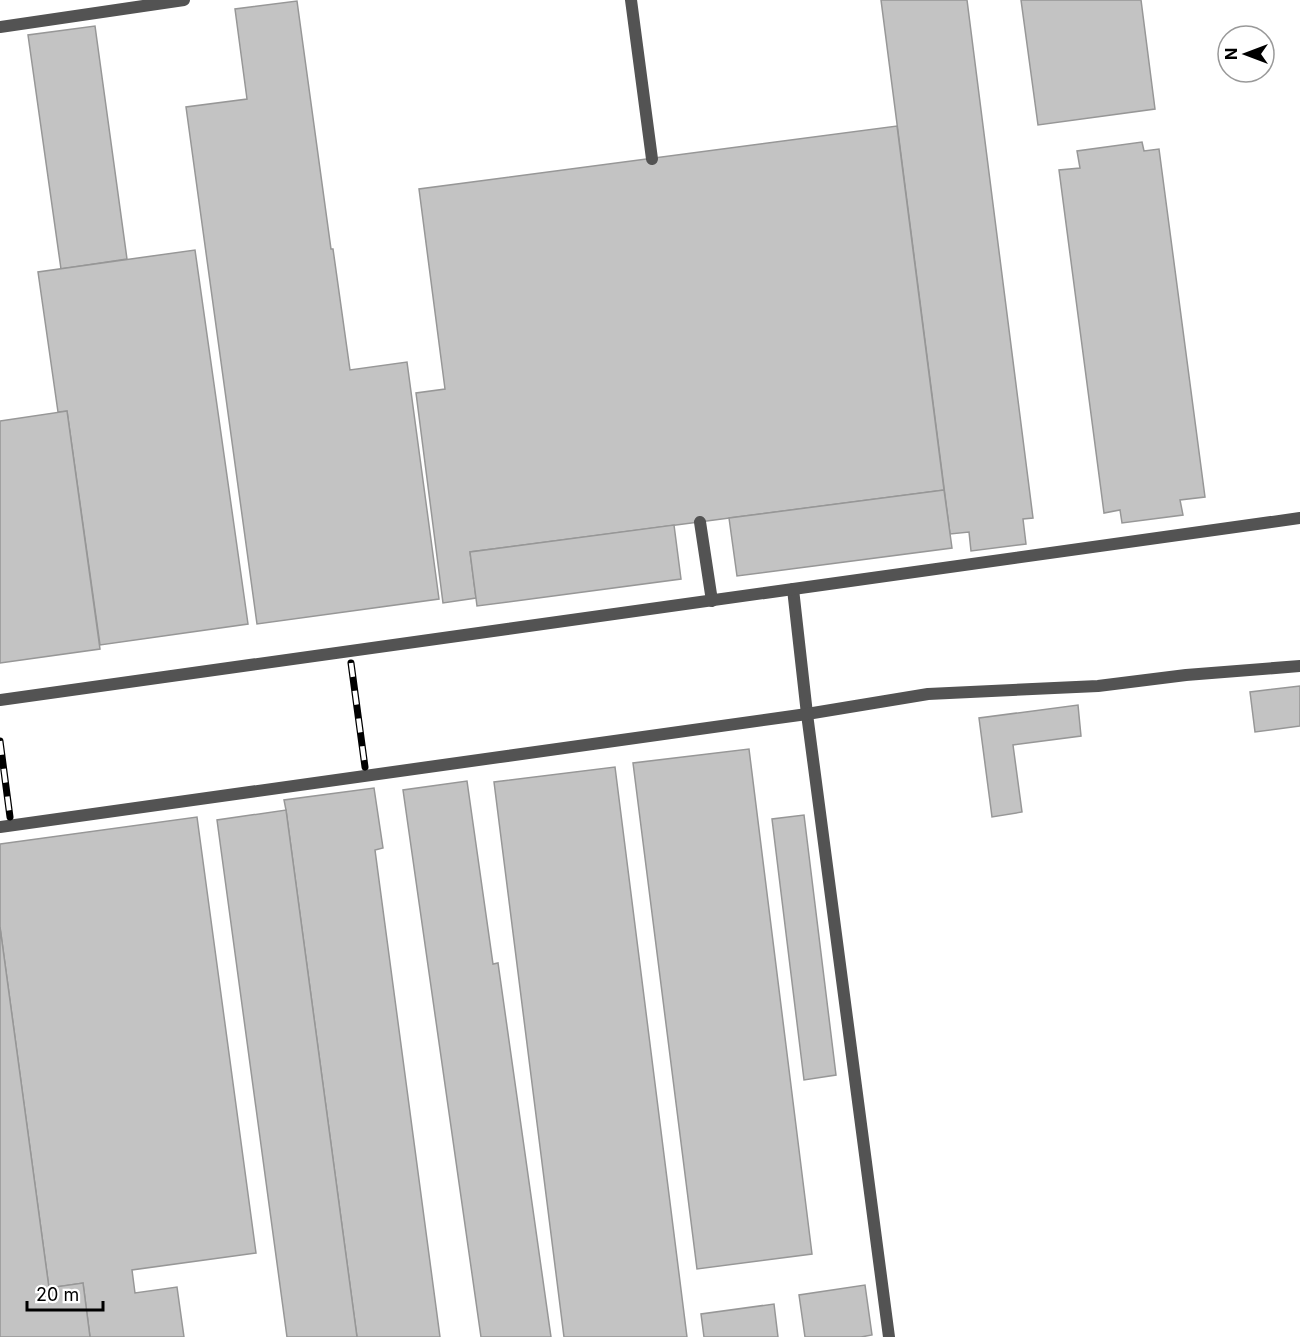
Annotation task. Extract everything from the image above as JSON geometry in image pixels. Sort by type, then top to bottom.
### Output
[{"type":"lane","points":[[0,27],[184,0]]},
{"type":"lane","points":[[631,0],[652,159]]},
{"type":"lane","points":[[0,700],[1300,518]]},
{"type":"lane","points":[[700,522],[712,601]]},
{"type":"lane","points":[[793,589],[807,714],[889,1337]]},
{"type":"lane","points":[[0,827],[807,714],[928,694],[1098,686],[1185,675],[1300,666]]},
{"type":"building","points":[[881,0],[967,0],[1033,518],[1023,519],[1026,544],[971,551],[969,532],[950,534]]},
{"type":"building","points":[[1021,0],[1141,0],[1155,109],[1038,125]]},
{"type":"building","points":[[297,1],[350,370],[407,362],[439,599],[257,624],[186,107],[247,99],[235,9]]},
{"type":"building","points":[[95,26],[127,259],[61,269],[28,35]]},
{"type":"building","points":[[897,126],[944,490],[470,552],[476,598],[443,603],[416,393],[445,389],[419,189]]},
{"type":"building","points":[[1142,142],[1144,151],[1159,149],[1205,497],[1180,500],[1183,515],[1122,523],[1120,510],[1104,513],[1059,170],[1080,168],[1077,151]]},
{"type":"building","points":[[195,250],[248,624],[100,645],[67,411],[58,412],[38,272]]},
{"type":"building","points":[[67,411],[100,649],[0,663],[0,421]]},
{"type":"building","points":[[944,490],[952,548],[737,576],[729,518]]},
{"type":"building","points":[[674,525],[681,579],[477,606],[470,552]]},
{"type":"building","points":[[1300,686],[1300,726],[1255,732],[1250,692]]},
{"type":"building","points":[[1078,705],[1081,736],[1013,745],[1022,812],[992,817],[979,718]]},
{"type":"building","points":[[749,749],[812,1254],[697,1269],[633,763]]},
{"type":"building","points":[[615,767],[687,1337],[564,1337],[494,782]]},
{"type":"building","points":[[467,781],[493,964],[498,963],[551,1337],[481,1337],[403,790]]},
{"type":"building","points":[[374,788],[383,848],[375,850],[440,1337],[357,1337],[284,800]]},
{"type":"building","points":[[286,810],[357,1337],[287,1337],[217,820]]},
{"type":"building","points":[[804,815],[836,1075],[804,1080],[772,819]]},
{"type":"building","points":[[197,817],[256,1253],[132,1270],[135,1293],[177,1287],[184,1337],[90,1337],[83,1283],[49,1288],[0,927],[0,844]]},
{"type":"building","points":[[0,927],[49,1288],[83,1283],[90,1337],[0,1337]]},
{"type":"building","points":[[865,1285],[872,1335],[805,1337],[799,1295]]},
{"type":"building","points":[[774,1304],[778,1337],[704,1337],[701,1314]]},
{"type":"railway","points":[[351,663],[365,767]]},
{"type":"railway","points":[[0,741],[10,817]]}]
